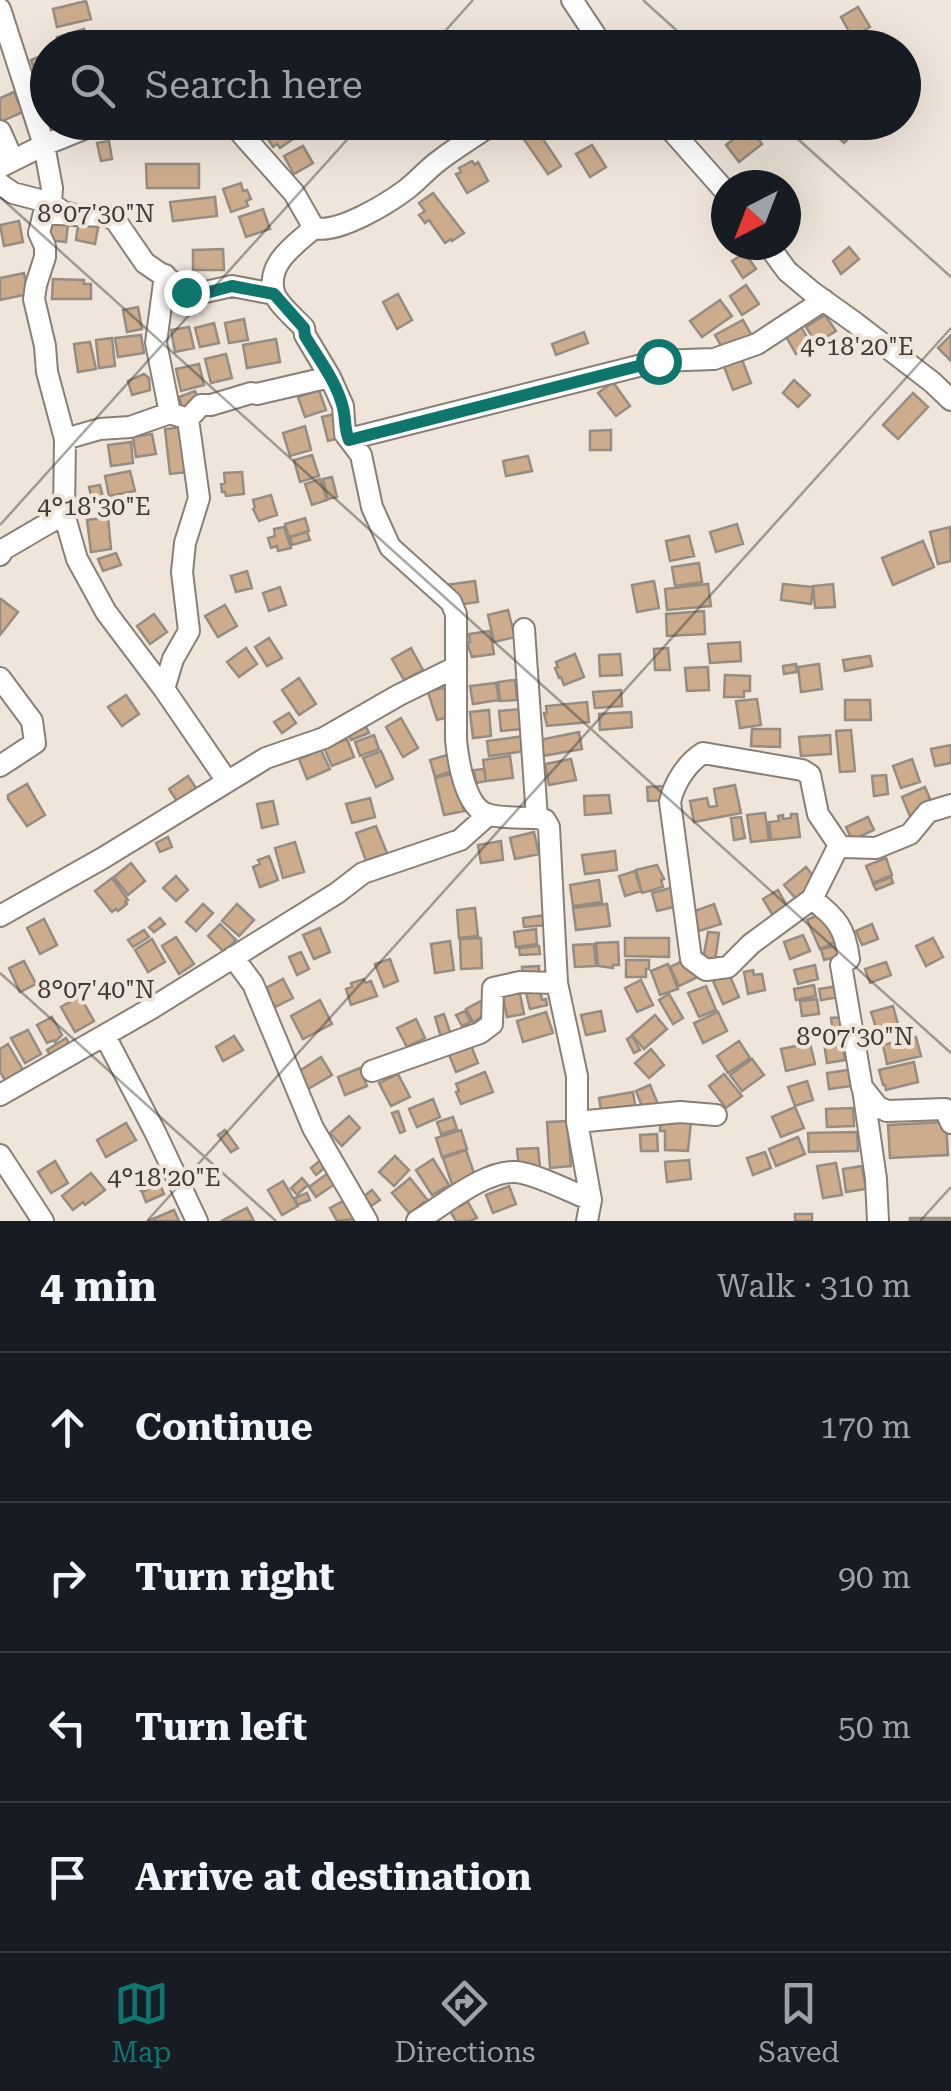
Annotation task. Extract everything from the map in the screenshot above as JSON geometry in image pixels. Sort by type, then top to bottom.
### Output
[{"type":"street","points":[[572,0],[592,30]]},
{"type":"street","points":[[0,9],[30,102]]},
{"type":"street","points":[[0,131],[7,164],[58,140]]},
{"type":"street","points":[[42,140],[52,188],[51,203]]},
{"type":"street","points":[[247,140],[294,194],[314,228],[323,230],[370,212],[469,140]]},
{"type":"street","points":[[680,140],[711,175]]},
{"type":"street","points":[[0,184],[13,193],[51,203],[75,215]]},
{"type":"street","points":[[226,781],[106,612],[77,559],[64,514],[65,439],[47,372],[46,346],[34,299],[45,257],[39,232],[44,214],[108,216],[116,221],[144,263],[192,295],[232,286],[274,294],[304,328],[343,406],[346,434],[361,455],[372,507],[390,547],[451,602],[456,614],[458,756],[470,799],[488,815],[537,818],[545,820],[549,827],[557,982],[577,1076],[577,1122],[589,1210]]},
{"type":"street","points":[[274,294],[273,275],[280,259],[314,228]]},
{"type":"street","points":[[779,260],[951,400]]},
{"type":"street","points":[[164,689],[173,659],[189,630],[182,572],[185,543],[199,498],[156,343],[165,276]]},
{"type":"street","points":[[349,440],[658,361],[714,359],[756,344],[824,300]]},
{"type":"street","points":[[65,439],[179,416],[201,405],[330,377]]},
{"type":"street","points":[[0,554],[64,514]]},
{"type":"street","points":[[524,629],[537,818]]},
{"type":"street","points":[[0,916],[266,758],[324,738],[456,667]]},
{"type":"street","points":[[0,678],[32,721],[35,743],[0,766]]},
{"type":"street","points":[[839,845],[812,899],[750,944],[728,967],[706,970],[691,959],[670,802],[673,787],[703,753],[802,770],[810,776],[818,814],[843,848],[876,848],[910,834],[928,812],[951,805]]},
{"type":"street","points":[[0,1095],[234,957],[337,893],[363,872],[460,840],[488,815]]},
{"type":"street","points":[[812,899],[833,915],[847,943],[848,959],[841,965],[876,1180],[878,1221]]},
{"type":"street","points":[[234,957],[253,984],[313,1128],[367,1221]]},
{"type":"street","points":[[372,1071],[480,1033],[492,1024],[493,988],[520,982],[557,982]]},
{"type":"street","points":[[105,1036],[197,1221]]},
{"type":"street","points":[[862,1087],[887,1112],[945,1109],[951,1122]]},
{"type":"street","points":[[577,1122],[680,1112],[716,1114]]},
{"type":"street","points":[[0,1156],[43,1221]]},
{"type":"street","points":[[417,1221],[483,1180],[519,1172],[589,1210]]},
{"type":"building","points":[[86,1],[91,19],[57,27],[53,9]]},
{"type":"building","points":[[858,7],[870,27],[848,30],[841,17]]},
{"type":"building","points":[[14,92],[23,112],[0,122],[0,98]]},
{"type":"building","points":[[269,140],[292,140],[280,148],[277,144],[273,147]]},
{"type":"building","points":[[524,140],[544,140],[561,166],[548,174]]},
{"type":"building","points":[[732,140],[759,140],[762,144],[739,162],[726,145]]},
{"type":"building","points":[[109,141],[112,159],[101,161],[97,143]]},
{"type":"building","points":[[592,145],[606,167],[590,177],[576,154]]},
{"type":"building","points":[[303,146],[313,163],[294,174],[284,156]]},
{"type":"building","points":[[472,161],[475,165],[478,162],[488,181],[467,193],[456,174]]},
{"type":"building","points":[[146,164],[199,164],[199,188],[147,188]]},
{"type":"building","points":[[241,183],[251,199],[246,201],[248,206],[231,212],[223,189]]},
{"type":"building","points":[[433,193],[464,233],[452,241],[445,243],[429,220],[425,223],[419,215],[425,211],[419,203]]},
{"type":"building","points":[[215,197],[217,216],[173,221],[170,202]]},
{"type":"building","points":[[263,209],[270,229],[246,237],[239,217]]},
{"type":"building","points":[[79,219],[99,223],[95,244],[76,240]]},
{"type":"building","points":[[19,221],[23,242],[4,246],[0,225]]},
{"type":"building","points":[[49,222],[68,224],[66,242],[48,240]]},
{"type":"building","points":[[849,247],[859,259],[841,274],[833,261]]},
{"type":"building","points":[[223,249],[224,270],[193,270],[193,250]]},
{"type":"building","points":[[750,260],[756,269],[743,278],[732,261]]},
{"type":"building","points":[[24,273],[28,294],[0,300],[0,278]]},
{"type":"building","points":[[53,279],[84,280],[84,284],[91,284],[91,299],[52,299]]},
{"type":"building","points":[[746,285],[759,304],[742,315],[730,296]]},
{"type":"building","points":[[398,294],[412,320],[397,329],[383,302]]},
{"type":"building","points":[[720,300],[732,316],[702,337],[690,321]]},
{"type":"building","points":[[138,307],[142,329],[127,332],[123,310]]},
{"type":"building","points":[[825,315],[836,331],[816,343],[806,327]]},
{"type":"building","points":[[244,319],[248,340],[229,343],[225,323]]},
{"type":"building","points":[[743,320],[752,336],[724,351],[715,335]]},
{"type":"building","points":[[214,323],[219,343],[200,347],[195,328]]},
{"type":"building","points":[[800,325],[812,346],[796,354],[784,333]]},
{"type":"building","points":[[189,327],[194,348],[175,352],[171,330]]},
{"type":"building","points":[[584,332],[588,343],[556,355],[552,344]]},
{"type":"building","points":[[141,335],[144,353],[118,357],[115,338]]},
{"type":"building","points":[[951,335],[951,361],[938,348]]},
{"type":"building","points":[[112,338],[115,366],[99,368],[96,340]]},
{"type":"building","points":[[276,339],[280,362],[247,368],[243,345]]},
{"type":"building","points":[[90,342],[96,369],[78,372],[74,344]]},
{"type":"building","points":[[226,354],[232,378],[211,383],[205,359]]},
{"type":"building","points":[[741,357],[751,383],[733,390],[723,364]]},
{"type":"building","points":[[199,364],[204,385],[181,391],[176,369]]},
{"type":"building","points":[[144,374],[149,378],[150,390],[132,395],[128,381]]},
{"type":"building","points":[[794,380],[810,395],[798,407],[783,393]]},
{"type":"building","points":[[613,382],[630,406],[616,416],[598,393]]},
{"type":"building","points":[[319,390],[326,410],[305,417],[298,397]]},
{"type":"building","points":[[195,391],[200,405],[183,411],[179,397]]},
{"type":"building","points":[[913,393],[928,407],[898,439],[883,425]]},
{"type":"building","points":[[334,414],[339,438],[328,441],[322,417]]},
{"type":"building","points":[[305,426],[311,450],[290,456],[283,433]]},
{"type":"building","points":[[184,427],[189,472],[170,474],[165,429]]},
{"type":"building","points":[[611,430],[611,450],[590,450],[590,431]]},
{"type":"building","points":[[152,434],[156,454],[136,457],[133,437]]},
{"type":"building","points":[[131,442],[133,463],[111,466],[108,445]]},
{"type":"building","points":[[312,455],[319,476],[300,482],[294,460]]},
{"type":"building","points":[[528,456],[532,471],[506,476],[503,461]]},
{"type":"building","points":[[130,471],[135,491],[109,496],[105,476]]},
{"type":"building","points":[[242,472],[244,494],[226,496],[221,484],[225,483],[224,473]]},
{"type":"building","points":[[332,477],[337,497],[328,499],[323,479]]},
{"type":"building","points":[[320,479],[327,500],[312,505],[305,484]]},
{"type":"building","points":[[100,485],[103,497],[92,499],[89,487]]},
{"type":"building","points":[[271,495],[277,515],[259,521],[253,500]]},
{"type":"building","points":[[108,517],[111,549],[91,552],[87,520]]},
{"type":"building","points":[[305,518],[309,531],[289,537],[285,524]]},
{"type":"building","points":[[737,524],[743,544],[716,552],[710,532]]},
{"type":"building","points":[[284,527],[291,548],[278,551],[277,546],[271,548],[268,538],[275,536],[274,529]]},
{"type":"building","points":[[950,527],[951,561],[938,564],[930,532]]},
{"type":"building","points":[[307,532],[310,540],[292,545],[290,537]]},
{"type":"building","points":[[689,536],[694,556],[670,561],[666,541]]},
{"type":"building","points":[[923,541],[934,567],[893,585],[882,558]]},
{"type":"building","points":[[116,553],[121,565],[103,571],[98,559]]},
{"type":"building","points":[[699,563],[702,582],[675,586],[672,567]]},
{"type":"building","points":[[247,571],[252,588],[236,592],[231,576]]},
{"type":"building","points":[[475,581],[478,602],[457,605],[446,585]]},
{"type":"building","points":[[654,581],[659,608],[637,612],[632,585]]},
{"type":"building","points":[[708,584],[711,606],[667,610],[665,589]]},
{"type":"building","points":[[783,584],[813,587],[811,604],[781,600]]},
{"type":"building","points":[[833,584],[835,607],[815,608],[813,586]]},
{"type":"building","points":[[280,587],[286,605],[269,611],[263,593]]},
{"type":"building","points":[[0,600],[18,612],[0,635]]},
{"type":"building","points":[[225,605],[237,626],[218,637],[205,616]]},
{"type":"building","points":[[508,610],[515,637],[494,642],[488,615]]},
{"type":"building","points":[[704,611],[705,634],[667,636],[666,614]]},
{"type":"building","points":[[154,614],[167,632],[150,644],[137,626]]},
{"type":"building","points":[[490,631],[494,654],[472,657],[467,643],[469,634]]},
{"type":"building","points":[[269,638],[282,658],[267,666],[255,647]]},
{"type":"building","points":[[740,642],[741,661],[710,663],[708,644]]},
{"type":"building","points":[[246,648],[257,664],[239,677],[227,662]]},
{"type":"building","points":[[411,648],[423,670],[404,680],[392,659]]},
{"type":"building","points":[[668,648],[670,670],[655,670],[654,649]]},
{"type":"building","points":[[575,654],[584,677],[564,685],[556,662]]},
{"type":"building","points":[[620,654],[622,675],[600,676],[599,655]]},
{"type":"building","points":[[870,656],[872,666],[845,671],[843,660]]},
{"type":"building","points":[[796,664],[797,672],[784,674],[783,666]]},
{"type":"building","points":[[819,664],[822,689],[801,692],[798,667]]},
{"type":"building","points":[[708,667],[709,690],[687,691],[685,668]]},
{"type":"building","points":[[725,675],[750,676],[750,691],[744,691],[744,697],[724,697]]},
{"type":"building","points":[[299,678],[316,704],[299,715],[282,690]]},
{"type":"building","points":[[515,680],[517,700],[500,701],[498,682]]},
{"type":"building","points":[[496,683],[499,700],[473,704],[470,686]]},
{"type":"building","points":[[444,687],[452,716],[437,720],[428,692]]},
{"type":"building","points":[[621,690],[622,706],[595,708],[593,692]]},
{"type":"building","points":[[126,695],[139,714],[122,726],[108,707]]},
{"type":"building","points":[[757,699],[761,725],[740,728],[736,701]]},
{"type":"building","points":[[845,700],[870,700],[871,720],[845,720]]},
{"type":"building","points":[[587,702],[589,722],[547,726],[546,706]]},
{"type":"building","points":[[520,709],[522,729],[501,731],[499,711]]},
{"type":"building","points":[[489,710],[491,736],[473,738],[470,712]]},
{"type":"building","points":[[631,712],[632,727],[600,730],[599,714]]},
{"type":"building","points":[[289,713],[296,723],[282,733],[274,722]]},
{"type":"building","points":[[401,718],[418,748],[403,757],[386,727]]},
{"type":"building","points":[[366,727],[369,733],[351,740],[349,734]]},
{"type":"building","points":[[752,729],[780,729],[780,747],[751,746]]},
{"type":"building","points":[[851,730],[855,771],[840,772],[836,731]]},
{"type":"building","points":[[579,732],[582,749],[543,756],[540,740]]},
{"type":"building","points":[[374,735],[379,749],[360,756],[355,742]]},
{"type":"building","points":[[830,735],[831,754],[801,756],[799,737]]},
{"type":"building","points":[[524,736],[526,751],[489,756],[487,741]]},
{"type":"building","points":[[347,739],[354,757],[332,766],[324,748]]},
{"type":"building","points":[[951,745],[951,763],[935,766],[931,749]]},
{"type":"building","points":[[321,750],[330,769],[307,779],[299,759]]},
{"type":"building","points":[[381,751],[393,779],[376,787],[363,758]]},
{"type":"building","points":[[450,754],[455,770],[435,777],[430,760]]},
{"type":"building","points":[[510,756],[513,778],[486,781],[483,760]]},
{"type":"building","points":[[571,759],[576,780],[549,785],[545,764]]},
{"type":"building","points":[[912,759],[920,782],[901,788],[893,766]]},
{"type":"building","points":[[484,769],[486,781],[476,783],[474,770]]},
{"type":"building","points":[[455,773],[464,811],[444,815],[435,778]]},
{"type":"building","points":[[886,775],[888,794],[874,796],[872,776]]},
{"type":"building","points":[[188,776],[198,791],[179,804],[169,789]]},
{"type":"building","points":[[27,784],[45,815],[27,826],[8,795]]},
{"type":"building","points":[[735,785],[741,813],[694,822],[690,801],[707,798],[709,807],[717,806],[714,789]]},
{"type":"building","points":[[666,786],[667,800],[648,801],[647,787]]},
{"type":"building","points":[[925,787],[933,806],[910,816],[902,797]]},
{"type":"building","points":[[609,795],[611,813],[585,815],[584,796]]},
{"type":"building","points":[[370,798],[375,817],[352,823],[346,804]]},
{"type":"building","points":[[273,801],[278,824],[262,828],[257,804]]},
{"type":"building","points":[[765,813],[769,840],[751,842],[747,815]]},
{"type":"building","points":[[791,814],[797,814],[800,837],[771,840],[769,822],[779,821],[778,816],[783,815],[783,819],[791,818]]},
{"type":"building","points":[[741,817],[745,838],[734,840],[731,818]]},
{"type":"building","points":[[868,817],[874,830],[852,840],[846,827]]},
{"type":"building","points":[[376,826],[387,853],[366,861],[356,833]]},
{"type":"building","points":[[534,832],[539,854],[515,859],[510,838]]},
{"type":"building","points":[[168,837],[172,847],[160,852],[156,843]]},
{"type":"building","points":[[501,841],[503,860],[481,863],[478,845]]},
{"type":"building","points":[[295,842],[304,872],[283,878],[275,848]]},
{"type":"building","points":[[615,851],[617,870],[585,874],[582,855]]},
{"type":"building","points":[[269,856],[278,880],[260,887],[253,867]]},
{"type":"building","points":[[886,858],[892,875],[873,883],[866,866]]},
{"type":"building","points":[[131,863],[145,881],[128,895],[114,877]]},
{"type":"building","points":[[657,865],[664,879],[663,887],[642,893],[636,870]]},
{"type":"building","points":[[806,867],[819,883],[797,900],[784,885]]},
{"type":"building","points":[[635,871],[641,891],[625,896],[619,876]]},
{"type":"building","points":[[176,876],[188,890],[176,901],[163,888]]},
{"type":"building","points":[[891,877],[893,883],[876,890],[873,884]]},
{"type":"building","points":[[112,878],[128,900],[112,912],[95,891]]},
{"type":"building","points":[[599,880],[602,902],[573,906],[570,885]]},
{"type":"building","points":[[674,887],[678,906],[657,911],[652,893]]},
{"type":"building","points":[[778,890],[790,911],[775,919],[763,899]]},
{"type":"building","points":[[203,904],[213,913],[196,931],[186,922]]},
{"type":"building","points":[[237,904],[254,920],[239,936],[222,921]]},
{"type":"building","points":[[607,904],[610,926],[576,930],[573,908]]},
{"type":"building","points":[[714,904],[721,924],[699,931],[692,912]]},
{"type":"building","points":[[475,908],[478,936],[459,938],[457,910]]},
{"type":"building","points":[[827,911],[840,940],[820,949],[807,920]]},
{"type":"building","points":[[546,915],[547,925],[524,927],[523,918]]},
{"type":"building","points":[[160,918],[165,924],[154,932],[149,927]]},
{"type":"building","points":[[44,919],[57,945],[40,954],[27,928]]},
{"type":"building","points":[[220,924],[236,940],[224,952],[208,936]]},
{"type":"building","points":[[872,924],[878,939],[862,945],[856,931]]},
{"type":"building","points":[[320,928],[330,952],[314,959],[303,935]]},
{"type":"building","points":[[536,929],[537,944],[516,947],[514,932]]},
{"type":"building","points":[[144,930],[149,937],[133,947],[128,940]]},
{"type":"building","points":[[708,932],[719,933],[715,961],[703,959]]},
{"type":"building","points":[[803,935],[810,951],[790,959],[784,942]]},
{"type":"building","points":[[176,937],[194,964],[179,974],[162,946]]},
{"type":"building","points":[[481,938],[482,968],[461,969],[460,939]]},
{"type":"building","points":[[625,938],[669,938],[669,957],[625,956]]},
{"type":"building","points":[[933,938],[943,957],[926,966],[916,946]]},
{"type":"building","points":[[152,939],[165,962],[148,972],[135,950]]},
{"type":"building","points":[[450,941],[454,970],[435,973],[431,944]]},
{"type":"building","points":[[618,942],[619,965],[598,966],[596,943]]},
{"type":"building","points":[[594,944],[596,966],[575,967],[573,945]]},
{"type":"building","points":[[841,945],[844,955],[824,960],[821,949]]},
{"type":"building","points":[[539,946],[540,954],[520,955],[519,948]]},
{"type":"building","points":[[301,952],[309,969],[297,975],[289,957]]},
{"type":"building","points":[[689,958],[698,977],[679,986],[670,967]]},
{"type":"building","points":[[390,959],[398,981],[384,987],[375,964]]},
{"type":"building","points":[[626,960],[649,960],[646,977],[626,977]]},
{"type":"building","points":[[24,961],[36,984],[20,992],[9,968]]},
{"type":"building","points":[[886,962],[891,975],[870,983],[865,969]]},
{"type":"building","points":[[668,964],[678,989],[660,995],[651,971]]},
{"type":"building","points":[[815,965],[818,979],[798,984],[794,970]]},
{"type":"building","points":[[539,966],[539,974],[523,974],[522,967]]},
{"type":"building","points":[[753,970],[754,975],[762,974],[765,990],[748,994],[744,972]]},
{"type":"building","points":[[729,974],[739,997],[723,1004],[713,981]]},
{"type":"building","points":[[283,979],[293,998],[275,1007],[266,988]]},
{"type":"building","points":[[364,979],[365,983],[371,981],[377,996],[351,1005],[346,989]]},
{"type":"building","points":[[641,980],[653,1005],[637,1012],[625,988]]},
{"type":"building","points":[[814,985],[816,996],[796,1000],[794,989]]},
{"type":"building","points":[[706,986],[716,1010],[699,1017],[688,993]]},
{"type":"building","points":[[838,986],[840,997],[821,1000],[819,989]]},
{"type":"building","points":[[519,989],[524,1014],[507,1017],[502,992]]},
{"type":"building","points":[[540,990],[547,1005],[530,1009],[526,993]]},
{"type":"building","points":[[669,994],[683,1018],[673,1024],[659,1000]]},
{"type":"building","points":[[80,996],[94,1021],[75,1032],[61,1007]]},
{"type":"building","points":[[817,999],[819,1014],[802,1016],[800,1001]]},
{"type":"building","points":[[320,1000],[332,1024],[303,1039],[291,1016]]},
{"type":"building","points":[[481,1001],[488,1013],[473,1022],[466,1009]]},
{"type":"building","points":[[893,1006],[899,1028],[878,1034],[871,1012]]},
{"type":"building","points":[[465,1011],[471,1022],[462,1026],[456,1015]]},
{"type":"building","points":[[601,1011],[605,1031],[586,1035],[581,1015]]},
{"type":"building","points":[[546,1012],[553,1033],[523,1042],[517,1021]]},
{"type":"building","points":[[718,1012],[727,1031],[703,1043],[694,1023]]},
{"type":"building","points":[[444,1014],[453,1041],[443,1044],[435,1017]]},
{"type":"building","points":[[655,1015],[667,1029],[644,1049],[632,1035]]},
{"type":"building","points":[[52,1017],[62,1035],[47,1043],[37,1025]]},
{"type":"building","points":[[845,1017],[847,1034],[833,1035],[831,1018]]},
{"type":"building","points":[[416,1019],[425,1038],[407,1047],[397,1028]]},
{"type":"building","points":[[28,1030],[41,1054],[25,1063],[11,1038]]},
{"type":"building","points":[[234,1036],[243,1050],[223,1061],[216,1047]]},
{"type":"building","points":[[632,1036],[640,1050],[634,1053],[627,1039]]},
{"type":"building","points":[[916,1037],[921,1056],[887,1064],[883,1045]]},
{"type":"building","points":[[66,1038],[71,1047],[52,1058],[47,1050]]},
{"type":"building","points":[[842,1040],[845,1060],[827,1063],[824,1043]]},
{"type":"building","points":[[739,1041],[750,1058],[728,1073],[717,1056]]},
{"type":"building","points":[[470,1043],[478,1063],[456,1072],[448,1052]]},
{"type":"building","points":[[810,1043],[815,1064],[786,1071],[781,1049]]},
{"type":"building","points":[[8,1044],[23,1070],[5,1080],[0,1072],[0,1049]]},
{"type":"building","points":[[651,1049],[664,1065],[649,1078],[635,1063]]},
{"type":"building","points":[[321,1057],[332,1075],[308,1089],[298,1072]]},
{"type":"building","points":[[752,1059],[764,1075],[742,1091],[730,1075]]},
{"type":"building","points":[[914,1062],[918,1082],[886,1090],[879,1070]]},
{"type":"building","points":[[360,1068],[367,1086],[345,1095],[338,1077]]},
{"type":"building","points":[[848,1070],[851,1086],[829,1089],[827,1073]]},
{"type":"building","points":[[485,1072],[493,1092],[461,1104],[456,1084]]},
{"type":"building","points":[[398,1074],[410,1097],[391,1106],[379,1083]]},
{"type":"building","points":[[724,1074],[742,1096],[726,1108],[709,1086]]},
{"type":"building","points":[[807,1081],[813,1100],[795,1106],[788,1087]]},
{"type":"building","points":[[650,1085],[658,1104],[643,1109],[636,1091]]},
{"type":"building","points":[[633,1092],[636,1111],[602,1116],[599,1098]]},
{"type":"building","points":[[433,1099],[440,1117],[417,1127],[409,1109]]},
{"type":"building","points":[[795,1107],[804,1128],[781,1137],[772,1117]]},
{"type":"building","points":[[853,1108],[854,1126],[827,1127],[826,1109]]},
{"type":"building","points":[[398,1111],[405,1131],[400,1133],[392,1113]]},
{"type":"building","points":[[349,1116],[360,1128],[342,1146],[330,1133]]},
{"type":"building","points":[[453,1117],[457,1129],[441,1134],[437,1122]]},
{"type":"building","points":[[661,1120],[691,1122],[688,1151],[665,1150]]},
{"type":"building","points":[[567,1121],[571,1166],[550,1168],[547,1122]]},
{"type":"building","points":[[946,1122],[948,1155],[890,1158],[888,1125]]},
{"type":"building","points":[[126,1123],[136,1140],[106,1157],[97,1140]]},
{"type":"building","points":[[225,1130],[238,1148],[231,1152],[218,1135]]},
{"type":"building","points":[[461,1130],[467,1149],[442,1157],[436,1138]]},
{"type":"building","points":[[857,1132],[858,1151],[809,1152],[808,1133]]},
{"type":"building","points":[[657,1134],[658,1151],[641,1151],[640,1135]]},
{"type":"building","points":[[798,1137],[805,1154],[776,1166],[769,1149]]},
{"type":"building","points":[[538,1148],[540,1167],[519,1169],[517,1149]]},
{"type":"building","points":[[466,1150],[476,1179],[453,1187],[443,1158]]},
{"type":"building","points":[[765,1152],[771,1168],[753,1175],[747,1158]]},
{"type":"building","points":[[395,1156],[409,1170],[394,1186],[379,1172]]},
{"type":"building","points":[[323,1158],[328,1165],[316,1175],[311,1168]]},
{"type":"building","points":[[433,1159],[449,1185],[432,1195],[416,1170]]},
{"type":"building","points":[[689,1160],[691,1179],[667,1182],[665,1162]]},
{"type":"building","points":[[55,1161],[68,1183],[51,1193],[38,1172]]},
{"type":"building","points":[[836,1163],[842,1195],[823,1198],[817,1166]]},
{"type":"building","points":[[862,1166],[866,1189],[846,1192],[843,1169]]},
{"type":"building","points":[[157,1170],[162,1179],[141,1191],[136,1182]]},
{"type":"building","points":[[331,1171],[339,1181],[316,1197],[309,1187]]},
{"type":"building","points":[[91,1173],[105,1190],[73,1210],[62,1196]]},
{"type":"building","points":[[302,1178],[308,1185],[297,1195],[291,1188]]},
{"type":"building","points":[[410,1178],[429,1202],[410,1214],[392,1193]]},
{"type":"building","points":[[283,1181],[298,1206],[282,1215],[268,1190]]},
{"type":"building","points":[[160,1184],[164,1194],[146,1202],[142,1192]]},
{"type":"building","points":[[509,1186],[516,1204],[493,1213],[486,1195]]},
{"type":"building","points":[[372,1190],[380,1200],[371,1206],[364,1196]]},
{"type":"building","points":[[307,1193],[310,1200],[297,1205],[295,1198]]},
{"type":"building","points":[[345,1200],[355,1219],[337,1221],[330,1208]]},
{"type":"building","points":[[468,1202],[477,1218],[456,1221],[450,1211]]},
{"type":"building","points":[[247,1208],[254,1221],[221,1221]]},
{"type":"building","points":[[174,1210],[179,1221],[148,1221]]},
{"type":"building","points":[[795,1214],[812,1214],[812,1221],[795,1221]]},
{"type":"building","points":[[951,1218],[951,1221],[910,1221]]},
{"type":"route","points":[[186,292],[198,295],[232,286],[274,294],[304,328],[330,377],[343,406],[349,440],[658,361]]}]
